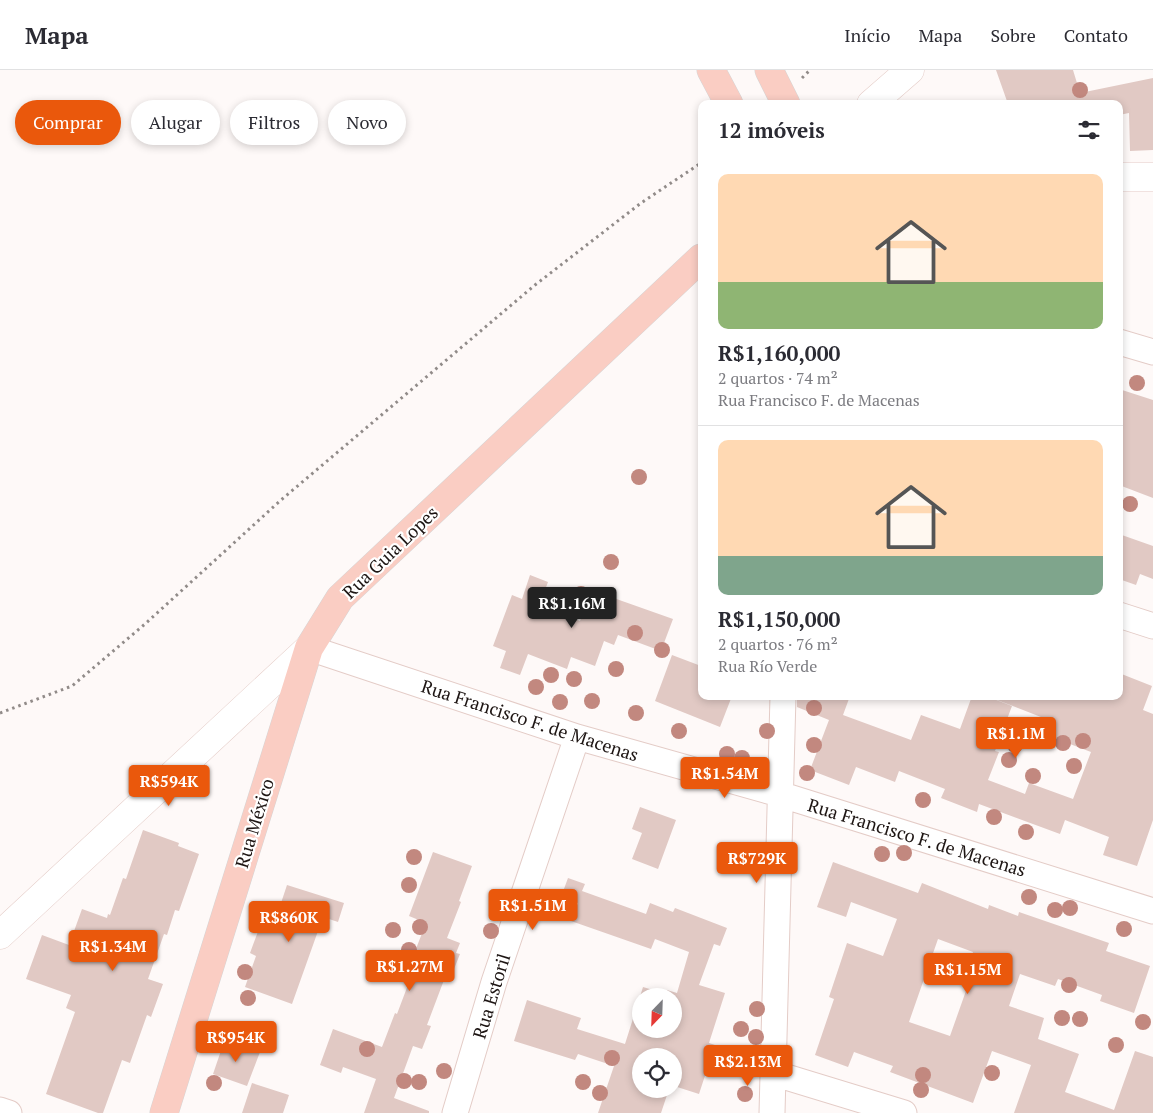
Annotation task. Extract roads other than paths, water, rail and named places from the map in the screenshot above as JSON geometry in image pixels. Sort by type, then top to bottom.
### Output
[{"type":"main road","points":[[711,70],[727,100]]},
{"type":"main road","points":[[769,70],[784,100]]},
{"type":"main road","name":"Rua Guia Lopes","points":[[309,648],[340,598],[698,261]]},
{"type":"main road","name":"Rua México","points":[[164,1113],[309,648]]},
{"type":"street","points":[[876,100],[910,70]]},
{"type":"street","points":[[1123,177],[1153,176]]},
{"type":"street","points":[[1123,343],[1153,352]]},
{"type":"street","points":[[1123,615],[1153,626]]},
{"type":"street","name":"Rua Francisco F. de Macenas","points":[[309,648],[577,737],[780,794],[1153,912]]},
{"type":"street","name":"Rua Guia Lopes","points":[[0,935],[309,648]]},
{"type":"street","points":[[772,1113],[783,700]]},
{"type":"street","name":"Rua Estoril","points":[[455,1113],[494,982],[577,737]]},
{"type":"street","points":[[761,1113],[773,1073]]},
{"type":"street","points":[[773,1073],[904,1113]]},
{"type":"street","points":[[0,1110],[9,1113]]}]
